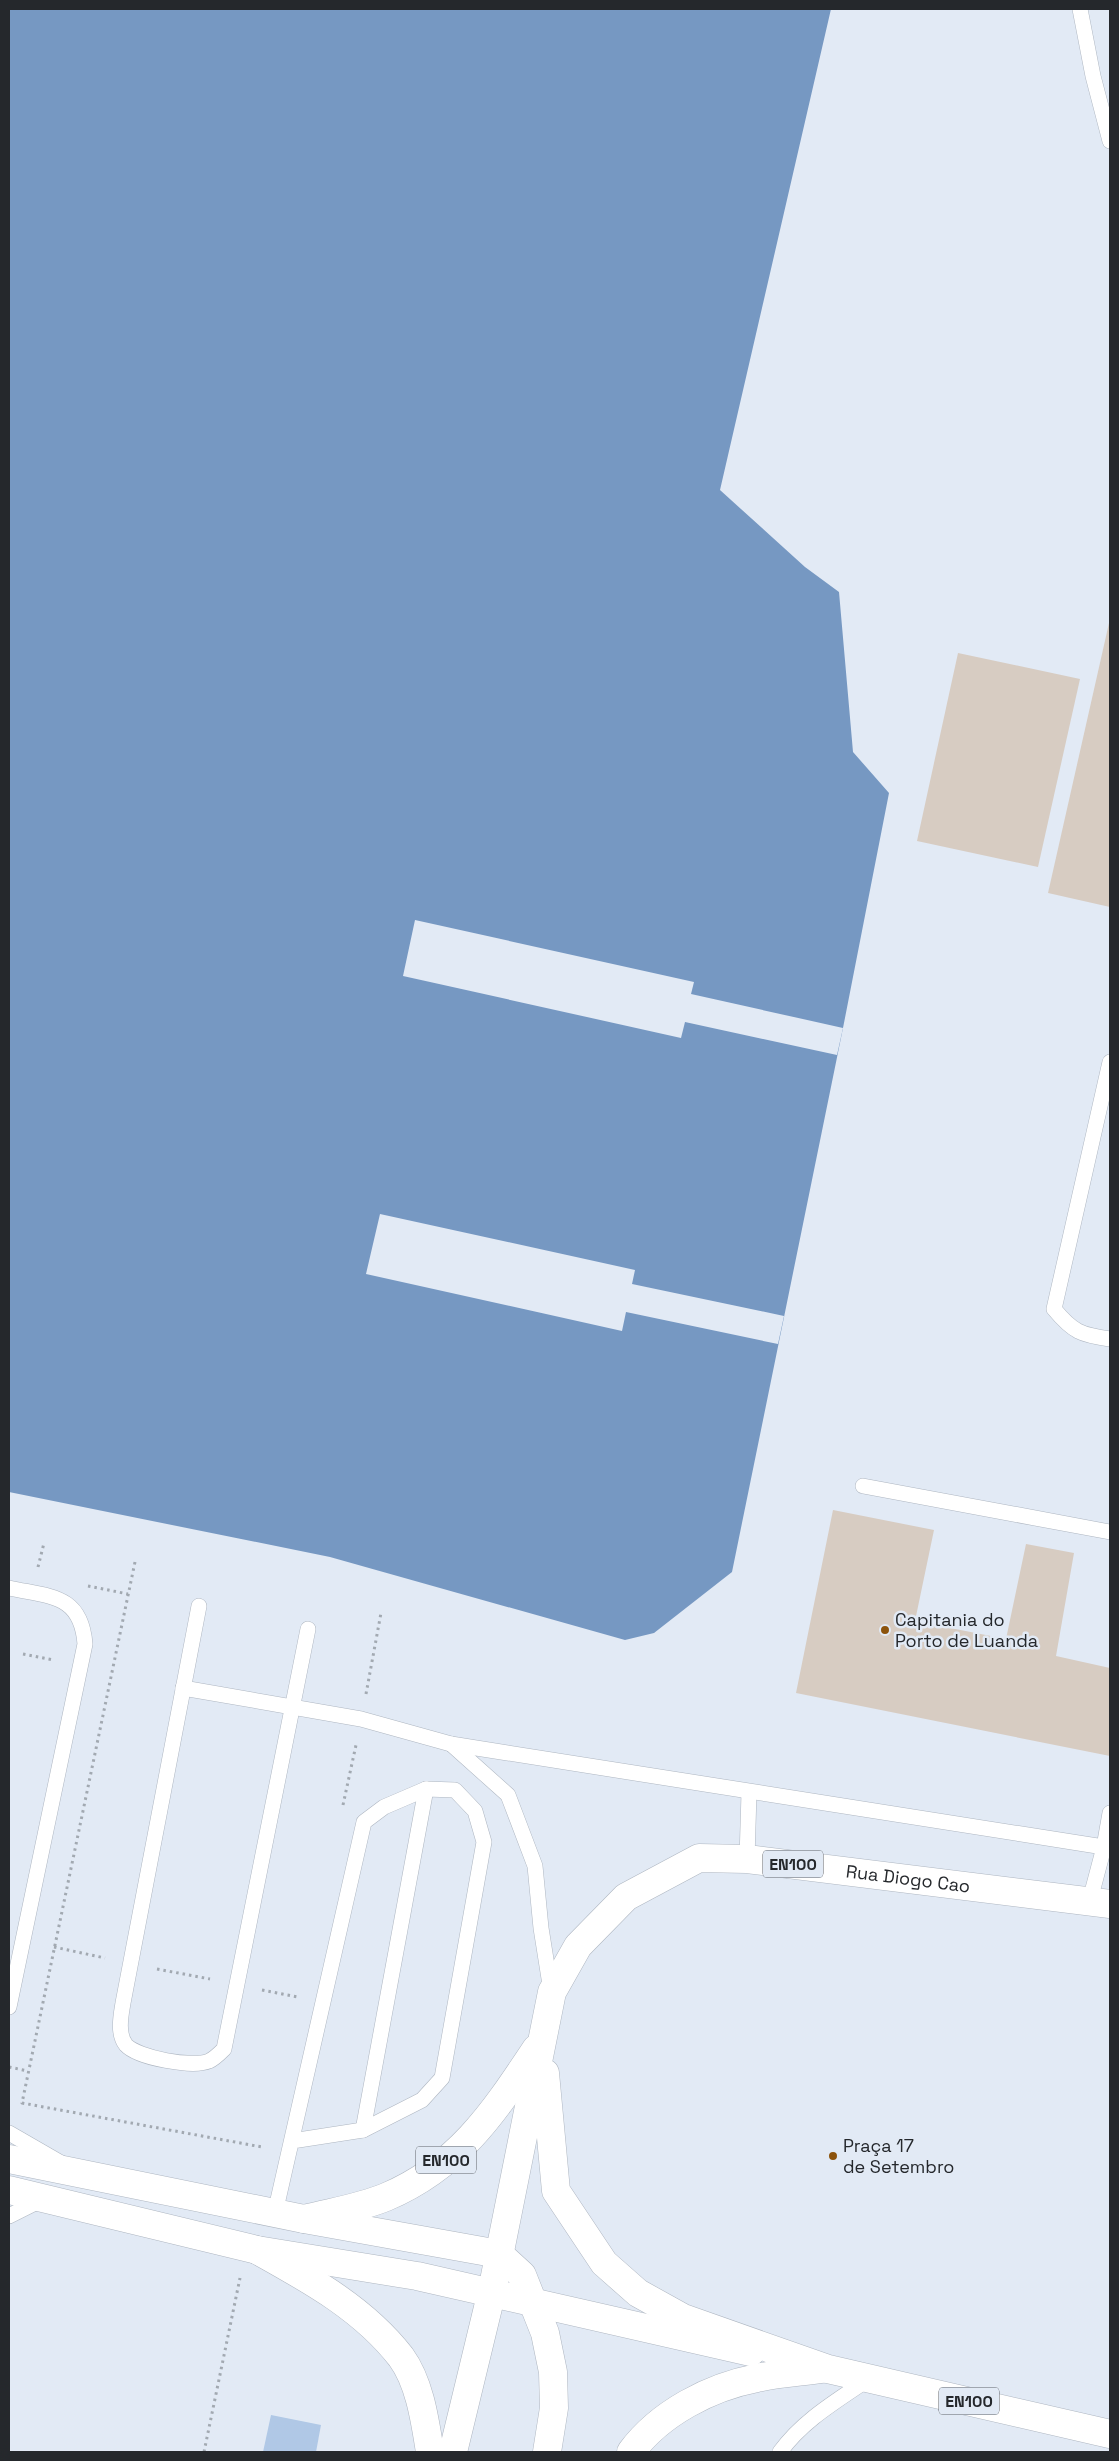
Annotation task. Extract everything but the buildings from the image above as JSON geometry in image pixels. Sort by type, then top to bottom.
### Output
[{"type":"main road","name":"Rua Diogo Cao","points":[[552,1992],[578,1946],[626,1897],[699,1858],[747,1858],[1100,1902]]},
{"type":"main road","name":"EN100","points":[[453,2452],[492,2292],[552,1992]]},
{"type":"main road","name":"EN100","points":[[304,2219],[385,2197],[423,2178],[459,2151],[497,2106],[543,2039]]},
{"type":"main road","points":[[543,2039],[556,2191],[604,2263],[638,2293],[683,2318],[828,2368]]},
{"type":"main road","points":[[9,2158],[304,2219],[500,2254],[522,2275],[545,2333],[553,2372],[554,2408],[547,2452]]},
{"type":"main road","points":[[9,2190],[46,2198],[311,2280],[346,2304],[401,2358],[411,2377],[424,2412],[430,2452]]},
{"type":"main road","points":[[249,2260],[417,2276],[828,2368]]},
{"type":"main road","name":"EN100","points":[[631,2452],[664,2418],[707,2394],[756,2378],[828,2368],[1110,2434]]},
{"type":"lane","points":[[1080,9],[1093,76],[1110,141]]},
{"type":"lane","points":[[1110,1062],[1054,1309],[1069,1326],[1083,1335],[1110,1339]]},
{"type":"lane","points":[[862,1486],[1110,1532]]},
{"type":"lane","points":[[9,1588],[62,1600],[76,1611],[84,1629],[85,1644],[9,2007]]},
{"type":"lane","points":[[199,1606],[120,2025],[126,2044],[141,2055],[189,2064],[209,2062],[224,2049],[308,1629]]},
{"type":"lane","points":[[183,1688],[361,1719],[451,1744],[750,1793],[1107,1848]]},
{"type":"lane","points":[[451,1744],[508,1795],[535,1866],[541,1928],[552,1992]]},
{"type":"lane","points":[[363,2130],[426,1789]]},
{"type":"lane","points":[[276,2213],[292,2141],[364,1822],[384,1807],[426,1789],[455,1790],[474,1811],[484,1842],[442,2078],[422,2100],[363,2130],[292,2141]]},
{"type":"lane","points":[[747,1858],[750,1793]]},
{"type":"lane","points":[[1100,1902],[1110,1813]]},
{"type":"lane","points":[[9,2133],[73,2170]]},
{"type":"lane","points":[[9,2216],[46,2198]]},
{"type":"lane","points":[[780,2452],[790,2438],[814,2416],[870,2378]]},
{"type":"path","points":[[36,1575],[44,1543]]},
{"type":"path","points":[[135,1562],[22,2103],[263,2147]]},
{"type":"path","points":[[364,1703],[381,1613]]},
{"type":"path","points":[[23,1654],[61,1662]]},
{"type":"path","points":[[54,1947],[108,1959]]},
{"type":"path","points":[[150,1968],[218,1981]]},
{"type":"path","points":[[254,1989],[303,1998]]},
{"type":"path","points":[[9,2067],[28,2071]]},
{"type":"path","points":[[204,2452],[249,2260]]},
{"type":"shaded area","points":[[9,9],[831,9],[720,490],[805,567],[839,592],[853,752],[889,793],[732,1572],[654,1633],[625,1640],[330,1557],[9,1492]]},
{"type":"shaded area","points":[[271,2415],[321,2425],[316,2452],[263,2452]]},
{"type":"pier","points":[[415,920],[694,982],[691,994],[843,1028],[837,1055],[685,1022],[681,1038],[403,976]]},
{"type":"pier","points":[[380,1214],[635,1270],[632,1284],[784,1316],[778,1344],[626,1312],[622,1331],[366,1274]]},
{"type":"place","name":"Capitania do Porto de Luanda","points":[[885,1630]]},
{"type":"place","name":"Praça 17 de Setembro","points":[[833,2156]]}]
